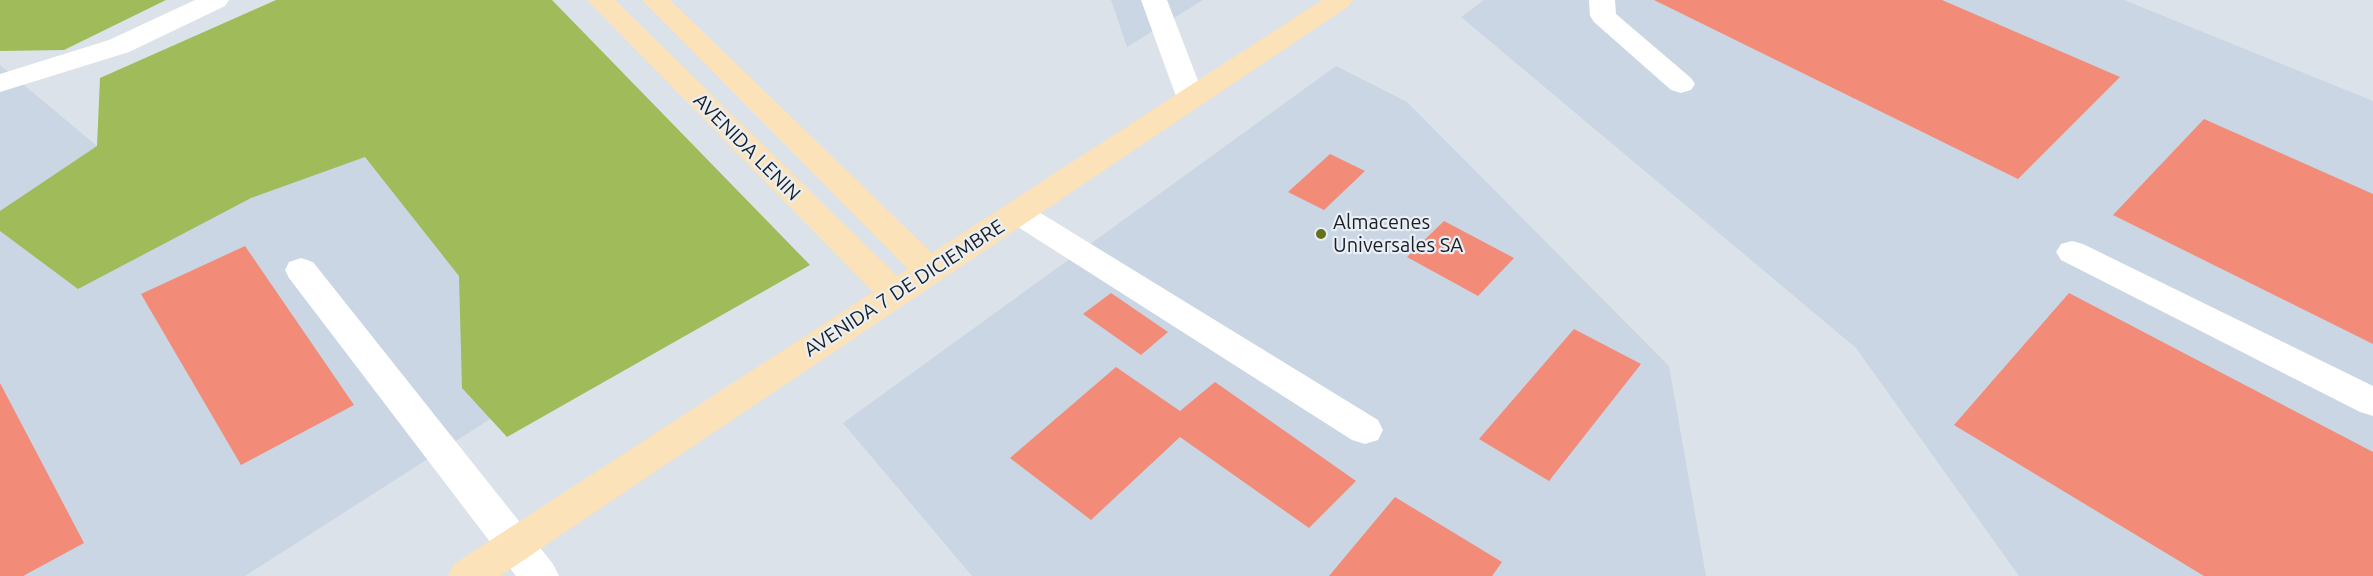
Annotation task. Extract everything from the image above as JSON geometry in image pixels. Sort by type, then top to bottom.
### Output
[{"type":"main road","name":"AVENIDA LENIN","points":[[600,0],[895,294]]},
{"type":"main road","name":"AVENIDA LENIN","points":[[655,0],[930,271]]},
{"type":"main road","name":"AVENIDA 7 DE DICIEMBRE","points":[[468,576],[1340,0]]},
{"type":"street","points":[[0,83],[119,46],[216,0]]},
{"type":"street","points":[[1154,0],[1191,99]]},
{"type":"street","points":[[1602,0],[1603,16],[1681,84]]},
{"type":"street","points":[[1018,213],[1365,430]]},
{"type":"street","points":[[2072,252],[2373,402]]},
{"type":"street","points":[[301,270],[539,576]]},
{"type":"shaded area","points":[[1111,0],[1203,0],[1127,47]]},
{"type":"shaded area","points":[[1484,0],[2124,0],[2373,101],[2373,576],[2019,576],[1856,348],[1461,17]]},
{"type":"shaded area","points":[[0,65],[97,146],[365,156],[587,357],[245,576],[0,576]]},
{"type":"shaded area","name":"Almacenes Universales SA","points":[[1336,66],[1407,102],[1669,366],[1706,576],[972,576],[843,423]]},
{"type":"green space","points":[[0,0],[166,0],[64,50],[0,51]]},
{"type":"green space","points":[[276,0],[552,0],[810,265],[507,437],[462,388],[459,276],[365,157],[251,198],[78,289],[0,231],[0,211],[97,146],[100,78]]},
{"type":"building","points":[[1654,0],[1942,0],[2120,77],[2018,179]]},
{"type":"building","points":[[2204,119],[2373,194],[2373,344],[2113,215]]},
{"type":"building","points":[[1330,154],[1365,171],[1324,210],[1288,192]]},
{"type":"building","points":[[1444,221],[1514,258],[1478,296],[1407,257]]},
{"type":"building","points":[[245,246],[354,405],[241,465],[141,294]]},
{"type":"building","points":[[1111,293],[1168,332],[1141,355],[1083,314]]},
{"type":"building","points":[[2069,293],[2373,452],[2373,576],[2204,576],[1954,425]]},
{"type":"building","points":[[1574,329],[1641,364],[1549,481],[1479,439]]},
{"type":"building","points":[[1116,367],[1180,411],[1215,382],[1356,481],[1309,528],[1180,437],[1091,520],[1010,458]]},
{"type":"building","points":[[0,383],[84,543],[23,576],[0,576]]},
{"type":"building","points":[[1395,497],[1502,562],[1492,576],[1329,576]]},
{"type":"place","name":"Almacenes Universales SA","points":[[1321,234]]}]
